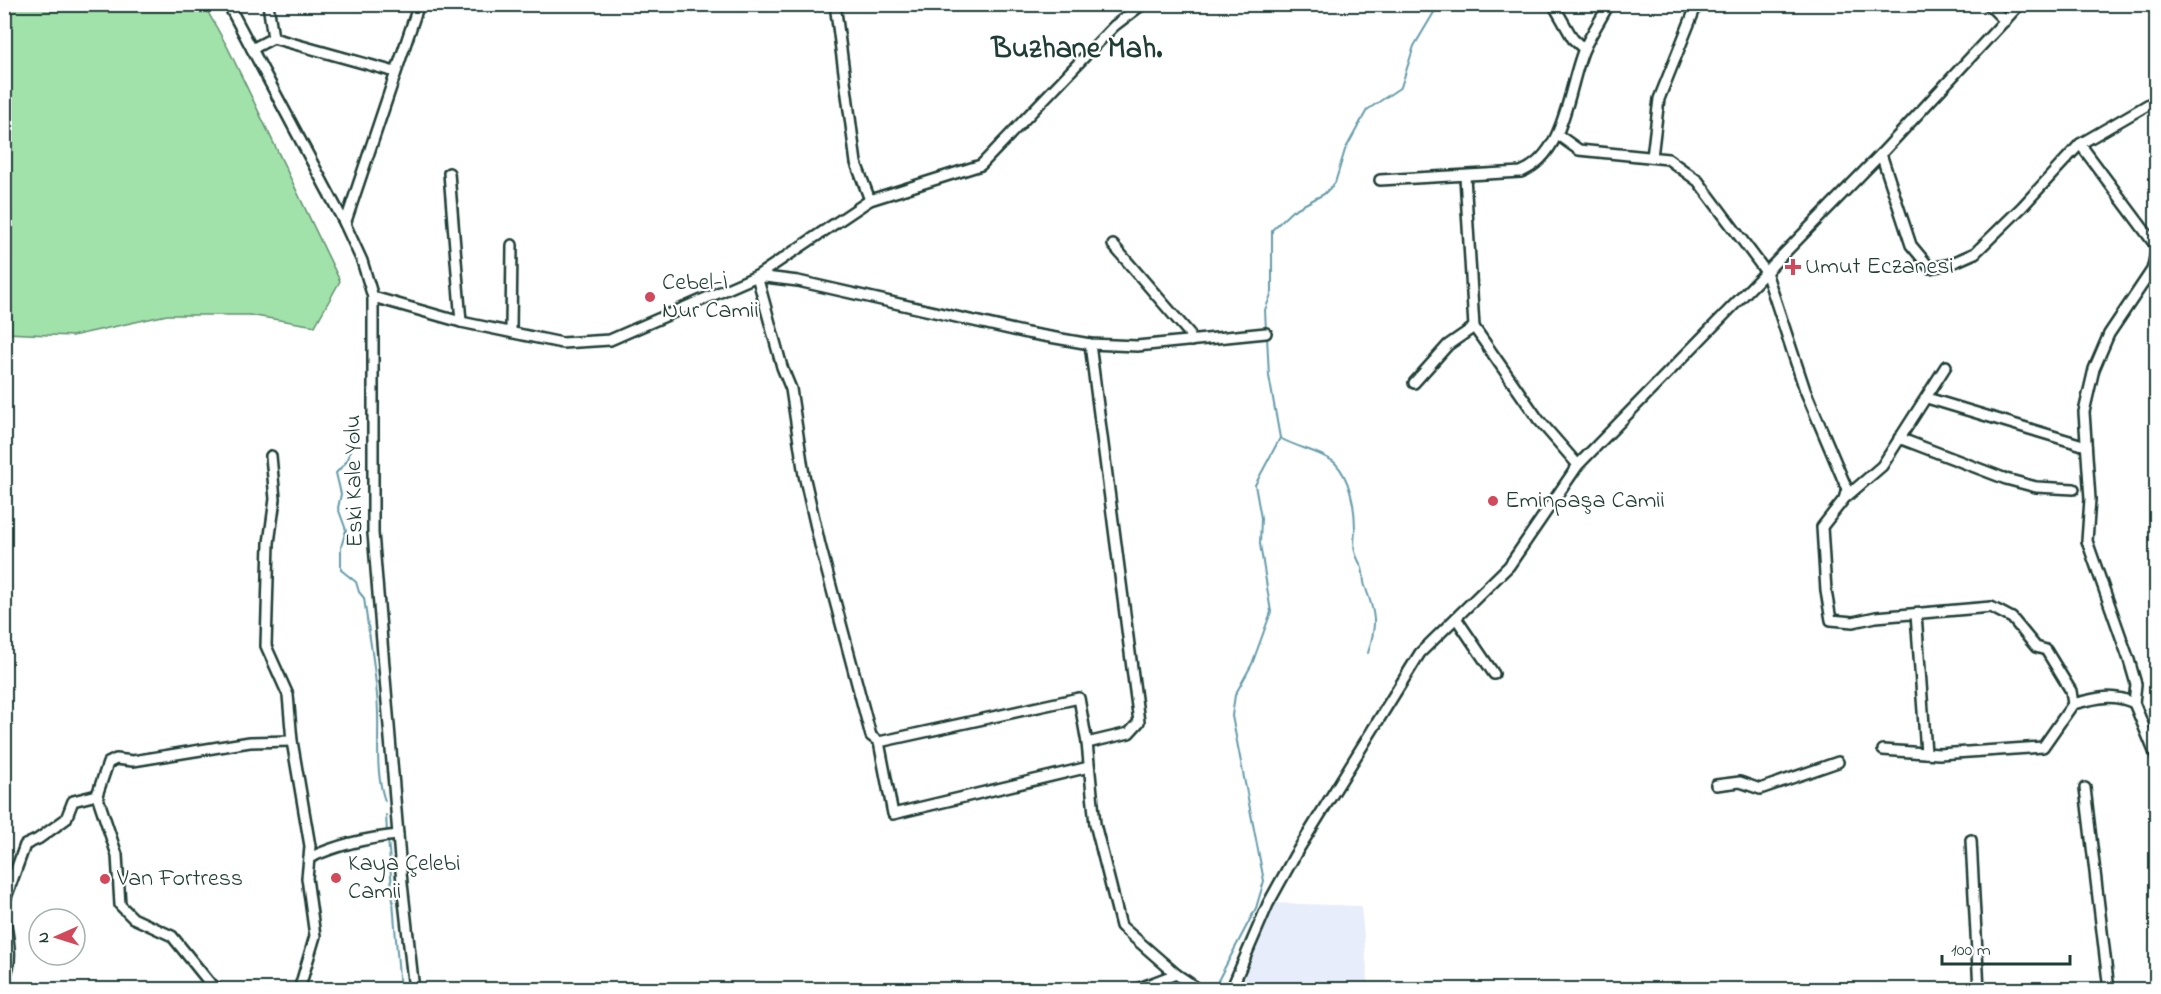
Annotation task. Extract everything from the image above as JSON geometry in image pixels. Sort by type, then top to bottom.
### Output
[{"type":"street","name":"Eski Kale Yolu","points":[[228,4],[345,224],[362,261],[373,297],[373,533],[396,835],[414,990]]},
{"type":"street","points":[[268,4],[273,38]]},
{"type":"street","points":[[345,224],[394,72],[419,4]]},
{"type":"street","points":[[835,4],[856,163],[870,200]]},
{"type":"street","points":[[373,297],[461,322],[562,343],[610,340],[757,276],[870,200],[981,165],[1114,26],[1143,4]]},
{"type":"street","points":[[1553,4],[1573,39],[1584,49]]},
{"type":"street","points":[[1380,180],[1521,172],[1531,168],[1558,135],[1584,49],[1609,4]]},
{"type":"street","points":[[1652,157],[1659,99],[1698,4]]},
{"type":"street","points":[[1988,4],[2005,21]]},
{"type":"street","points":[[1231,990],[1268,904],[1294,855],[1420,653],[1509,566],[1578,465],[1668,376],[1881,154],[2020,4]]},
{"type":"street","points":[[252,49],[273,38],[394,72]]},
{"type":"street","points":[[1881,154],[1911,245],[1930,268],[1950,264],[1975,253],[2022,207],[2080,144],[2157,100]]},
{"type":"street","points":[[1558,135],[1579,150],[1668,159],[1698,181],[1766,272],[1805,390],[1843,475],[1847,489],[1844,498]]},
{"type":"street","points":[[2080,144],[2157,246]]},
{"type":"street","points":[[449,172],[461,322]]},
{"type":"street","points":[[1465,176],[1474,327],[1538,419],[1578,465]]},
{"type":"street","points":[[511,331],[512,245]]},
{"type":"street","points":[[1113,245],[1189,333],[1191,340]]},
{"type":"street","points":[[2157,254],[2152,270],[2109,334],[2094,369],[2084,412],[2090,499],[2087,541],[2133,676],[2134,703],[2157,756]]},
{"type":"street","points":[[757,276],[798,281],[1090,344],[1137,346],[1266,333]]},
{"type":"street","points":[[757,276],[791,389],[804,475],[832,592],[871,736],[879,742],[893,814],[1089,767]]},
{"type":"street","points":[[1414,383],[1448,345],[1474,327]]},
{"type":"street","points":[[1087,742],[1129,733],[1138,722],[1090,344]]},
{"type":"street","points":[[1946,366],[1882,466],[1844,498],[1822,527],[1826,591],[1831,620],[1853,622],[1991,607],[2012,618],[2036,647],[2046,650],[2071,691],[2073,704]]},
{"type":"street","points":[[1927,398],[2086,446]]},
{"type":"street","points":[[1899,438],[2006,479],[2036,487],[2074,489]]},
{"type":"street","points":[[271,456],[275,499],[269,543],[266,646],[288,695],[292,741],[310,846],[307,878],[315,936],[299,990]]},
{"type":"street","points":[[1916,614],[1926,753]]},
{"type":"street","points":[[1456,618],[1494,674]]},
{"type":"street","points":[[1883,750],[1926,753],[2043,747],[2073,704],[2108,696],[2119,697],[2134,703]]},
{"type":"street","points":[[879,742],[1079,698],[1087,742],[1095,824],[1121,926],[1176,974],[1200,990]]},
{"type":"street","points":[[219,990],[209,982],[172,936],[133,918],[120,905],[117,855],[97,795],[108,763],[116,759],[132,761],[221,746],[292,741]]},
{"type":"street","points":[[1716,785],[1740,783],[1760,789],[1838,762]]},
{"type":"street","points":[[2085,788],[2109,990]]},
{"type":"street","points":[[4,903],[25,845],[38,840],[66,819],[73,801],[97,795]]},
{"type":"street","points":[[309,858],[335,846],[396,835]]},
{"type":"street","points":[[1971,840],[1979,990]]},
{"type":"street","points":[[4,911],[9,947],[9,971],[4,978]]},
{"type":"street","points":[[1134,990],[1176,974]]},
{"type":"shaded area","points":[[1274,903],[1361,906],[1369,989],[1244,989],[1241,984]]},
{"type":"green space","points":[[5,4],[204,5],[228,48],[340,281],[315,326],[249,315],[167,315],[72,336],[5,333]]},
{"type":"waterway","points":[[1266,330],[1265,310],[1272,292],[1272,230],[1292,211],[1324,194],[1335,183],[1345,150],[1367,110],[1401,87],[1414,46],[1439,4]]},
{"type":"waterway","points":[[1213,990],[1256,908],[1264,881],[1232,716],[1235,695],[1252,664],[1271,612],[1260,544],[1261,518],[1255,485],[1280,438],[1269,376],[1267,336]]},
{"type":"waterway","points":[[355,428],[348,460],[336,473],[341,494],[338,508],[346,530],[341,547],[341,570],[356,582],[364,598],[376,684],[379,768],[385,801]]},
{"type":"waterway","points":[[1280,438],[1330,459],[1340,469],[1348,485],[1354,511],[1354,548],[1362,568],[1374,620],[1368,653]]},
{"type":"waterway","points":[[386,815],[387,833]]},
{"type":"waterway","points":[[388,838],[400,990]]},
{"type":"place","name":"Umut Eczanesi","points":[[1793,267]]},
{"type":"place","name":"Cebel-İ Nur Camii","points":[[650,297]]},
{"type":"place","name":"Eminpaşa Camii","points":[[1493,501]]},
{"type":"place","name":"Kaya Çelebi Camii","points":[[336,878]]},
{"type":"place","name":"Van Fortress","points":[[105,879]]},
{"type":"district","name":"Buzhane Mah.","points":[[1077,50]]}]
